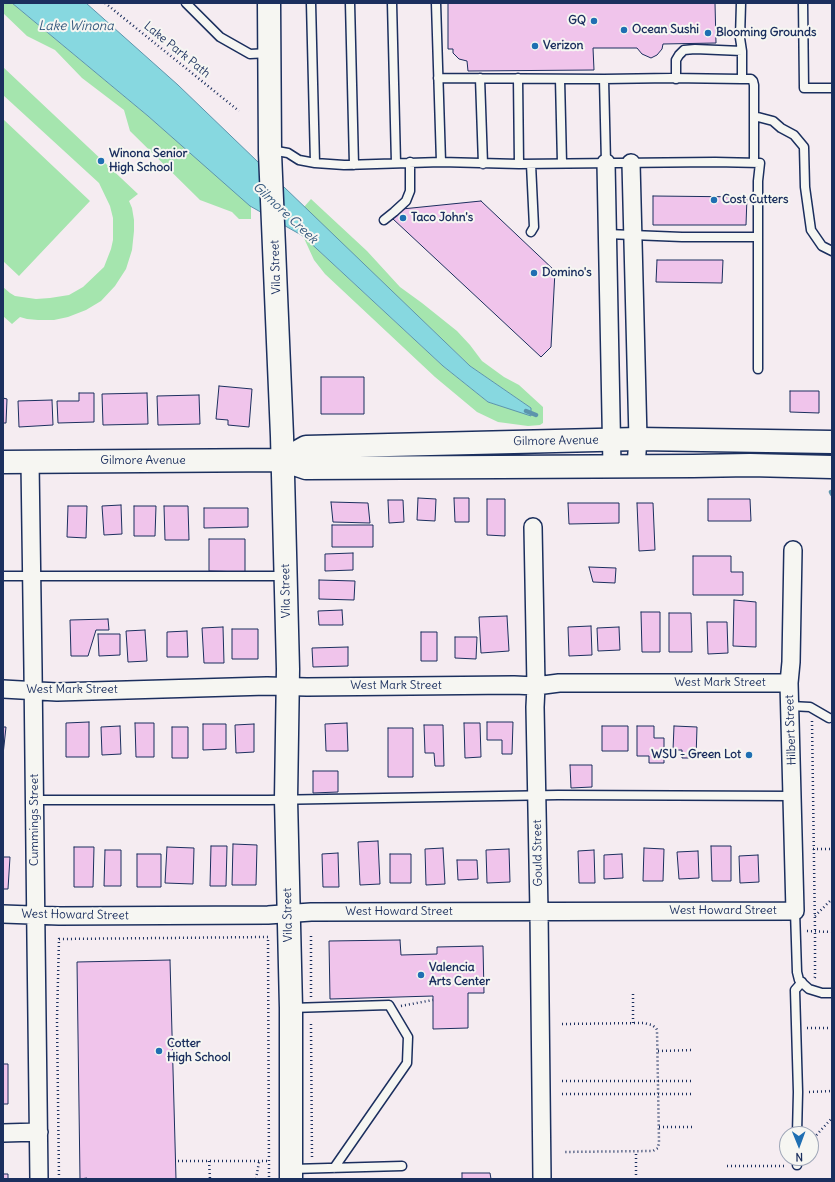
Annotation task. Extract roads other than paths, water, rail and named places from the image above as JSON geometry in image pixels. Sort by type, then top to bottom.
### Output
[{"type":"street","name":"Vila Street","points":[[269,3],[270,151],[283,460],[286,576],[288,686],[286,799],[288,914],[301,1008],[298,1172]]},
{"type":"street","points":[[606,163],[612,466]]},
{"type":"street","points":[[631,163],[638,439],[636,466]]},
{"type":"street","name":"Gilmore Avenue","points":[[283,460],[306,447],[612,439],[832,442]]},
{"type":"street","name":"Gilmore Avenue","points":[[3,462],[283,460],[306,468],[750,465],[832,467]]},
{"type":"street","name":"Cummings Street","points":[[30,462],[39,1179]]},
{"type":"street","name":"Gould Street","points":[[532,527],[536,686],[535,707],[542,1179]]},
{"type":"street","name":"Hilbert Street","points":[[793,550],[791,662],[789,683],[795,910]]},
{"type":"street","name":"West Mark Street","points":[[3,690],[56,692],[288,686],[536,686],[559,683],[789,683]]},
{"type":"street","name":"West Howard Street","points":[[3,914],[67,916],[288,914],[311,912],[795,910]]},
{"type":"street","points":[[3,1133],[39,1132]]},
{"type":"lane","points":[[186,3],[220,37],[250,54],[270,53]]},
{"type":"lane","points":[[311,3],[315,163]]},
{"type":"lane","points":[[350,3],[354,165]]},
{"type":"lane","points":[[392,3],[396,163]]},
{"type":"lane","points":[[436,3],[441,162]]},
{"type":"lane","points":[[741,3],[740,38],[742,51],[742,79]]},
{"type":"lane","points":[[803,3],[804,88],[832,88]]},
{"type":"lane","points":[[676,79],[676,60],[684,50],[742,51]]},
{"type":"lane","points":[[438,78],[751,79],[754,85],[754,163]]},
{"type":"lane","points":[[480,78],[483,164]]},
{"type":"lane","points":[[518,78],[519,164]]},
{"type":"lane","points":[[560,79],[562,163]]},
{"type":"lane","points":[[604,79],[606,163]]},
{"type":"lane","points":[[754,116],[773,121],[781,128],[794,135],[804,147],[805,187],[811,230],[822,246],[832,251]]},
{"type":"lane","points":[[270,151],[288,153],[299,160],[315,163],[354,165],[410,162],[483,164],[760,163],[758,181],[758,369]]},
{"type":"lane","points":[[384,220],[406,201],[410,191],[410,162]]},
{"type":"lane","points":[[531,164],[534,227],[531,232]]},
{"type":"lane","points":[[607,234],[682,237],[758,237]]},
{"type":"lane","points":[[3,576],[286,576]]},
{"type":"lane","points":[[790,706],[810,707],[829,718]]},
{"type":"lane","points":[[35,800],[537,796],[792,796]]},
{"type":"lane","points":[[795,910],[797,972],[799,980],[809,989],[822,993],[832,993]]},
{"type":"lane","points":[[798,1126],[794,990],[802,982]]},
{"type":"lane","points":[[301,1008],[389,1005],[408,1037],[407,1063],[334,1168]]},
{"type":"lane","points":[[298,1172],[334,1168],[402,1166]]},
{"type":"water","name":"Lake Winona","points":[[12,3],[86,3],[178,85],[470,366],[531,408],[531,416],[488,402],[443,366],[303,236],[250,206],[148,116]]},
{"type":"waterway","name":"Gilmore Creek","points":[[526,411],[536,415]]},
{"type":"place","name":"GQ","points":[[594,21]]},
{"type":"place","name":"Ocean Sushi","points":[[624,30]]},
{"type":"place","name":"Blooming Grounds","points":[[708,33]]},
{"type":"place","name":"Verizon","points":[[535,46]]},
{"type":"place","name":"Winona Senior High School","points":[[101,161]]},
{"type":"place","name":"Cost Cutters","points":[[714,200]]},
{"type":"place","name":"Taco John's","points":[[403,218]]},
{"type":"place","name":"Domino's","points":[[534,273]]},
{"type":"place","name":"WSU - Green Lot","points":[[749,755]]},
{"type":"place","name":"Valencia Arts Center","points":[[421,975]]},
{"type":"place","name":"Cotter High School","points":[[159,1051]]}]
